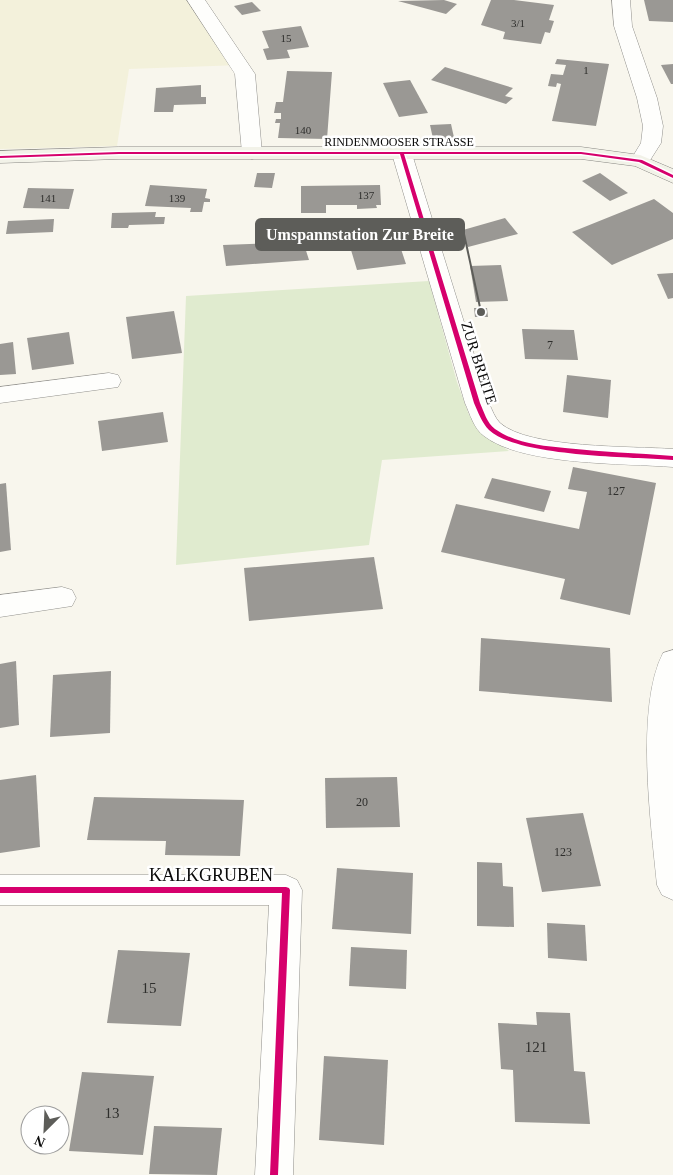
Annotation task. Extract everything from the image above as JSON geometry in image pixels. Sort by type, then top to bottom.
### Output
[{"type":"street","points":[[196,0],[245,74],[252,153]]},
{"type":"street","points":[[621,0],[623,26],[647,98],[653,126],[651,143],[640,160]]},
{"type":"street","name":"RINDENMOOSER STRASSE","points":[[0,157],[120,153],[582,153],[640,160],[673,177]]},
{"type":"street","name":"ZUR BREITE","points":[[402,154],[476,403],[492,430],[510,441],[540,448],[673,458]]},
{"type":"street","points":[[0,395],[109,381]]},
{"type":"street","points":[[0,606],[62,598]]},
{"type":"street","points":[[673,661],[669,672],[665,712],[673,885]]},
{"type":"street","name":"KALKGRUBEN","points":[[0,890],[286,890],[274,1175]]},
{"type":"shaded area","points":[[0,0],[196,0],[241,65],[129,69],[117,146],[0,149]]},
{"type":"green space","points":[[429,281],[457,382],[469,415],[486,435],[509,451],[382,460],[369,545],[176,565],[186,296]]},
{"type":"building","points":[[444,0],[457,4],[446,14],[398,1]]},
{"type":"building","points":[[491,0],[514,0],[554,5],[549,20],[554,21],[550,33],[545,32],[541,44],[503,39],[505,32],[481,25]]},
{"type":"building","points":[[644,0],[673,0],[673,22],[649,21]]},
{"type":"building","points":[[252,2],[261,11],[242,15],[234,6]]},
{"type":"building","points":[[301,26],[309,47],[287,50],[290,58],[267,60],[263,49],[269,48],[262,31]]},
{"type":"building","points":[[557,59],[609,64],[596,126],[552,121],[561,84],[557,83],[556,87],[548,86],[551,74],[563,75],[566,65],[555,64]]},
{"type":"building","points":[[673,64],[673,84],[671,84],[661,65]]},
{"type":"building","points":[[445,67],[513,88],[505,96],[513,98],[506,104],[431,80]]},
{"type":"building","points":[[287,71],[332,72],[327,139],[278,138],[280,123],[275,123],[276,119],[281,119],[281,113],[274,113],[276,102],[283,102]]},
{"type":"building","points":[[410,80],[428,113],[399,117],[383,83]]},
{"type":"building","points":[[201,85],[201,97],[206,97],[206,104],[174,105],[173,112],[154,112],[156,88]]},
{"type":"building","points":[[451,124],[455,142],[434,143],[430,125]]},
{"type":"building","points":[[257,173],[275,173],[272,188],[254,187]]},
{"type":"building","points":[[600,173],[628,193],[610,201],[582,181]]},
{"type":"building","points":[[150,185],[207,189],[205,198],[210,199],[210,202],[204,202],[202,212],[190,212],[191,208],[145,206]]},
{"type":"building","points":[[380,185],[381,205],[376,205],[377,208],[357,209],[357,205],[326,205],[326,213],[301,213],[301,186]]},
{"type":"building","points":[[28,188],[74,189],[69,209],[23,208]]},
{"type":"building","points":[[654,199],[673,213],[673,239],[612,265],[572,232]]},
{"type":"building","points":[[156,212],[155,217],[165,217],[164,224],[129,225],[128,228],[111,228],[112,213]]},
{"type":"building","points":[[505,218],[518,234],[468,247],[456,232]]},
{"type":"building","points":[[54,219],[53,232],[6,234],[8,221]]},
{"type":"building","points":[[391,219],[406,264],[357,270],[351,250],[358,250],[350,224]]},
{"type":"building","points":[[302,238],[309,260],[226,266],[223,245],[271,243],[271,241]]},
{"type":"building","points":[[501,265],[508,301],[476,302],[470,266]]},
{"type":"building","points":[[673,273],[673,298],[668,299],[657,274]]},
{"type":"building","points":[[474,308],[487,308],[488,317],[475,317]]},
{"type":"building","points":[[174,311],[182,353],[132,359],[126,317]]},
{"type":"building","points":[[522,329],[574,330],[578,360],[525,359]]},
{"type":"building","points":[[69,332],[74,364],[32,370],[27,338]]},
{"type":"building","points":[[13,342],[16,374],[0,375],[0,344]]},
{"type":"building","points":[[567,375],[611,380],[608,418],[563,412]]},
{"type":"building","points":[[163,412],[168,442],[102,451],[98,421]]},
{"type":"building","points":[[573,467],[656,483],[630,615],[560,599],[565,579],[441,552],[456,504],[579,529],[587,492],[568,489]]},
{"type":"building","points":[[492,478],[551,491],[544,512],[484,498]]},
{"type":"building","points":[[6,483],[11,550],[0,552],[0,484]]},
{"type":"building","points":[[374,557],[383,609],[249,621],[244,568]]},
{"type":"building","points":[[481,638],[610,648],[612,702],[479,691]]},
{"type":"building","points":[[16,661],[19,725],[0,728],[0,664]]},
{"type":"building","points":[[111,671],[110,733],[50,737],[53,675]]},
{"type":"building","points":[[36,775],[40,847],[0,853],[0,780]]},
{"type":"building","points":[[397,777],[400,827],[326,828],[325,778]]},
{"type":"building","points":[[94,797],[244,800],[240,856],[165,855],[166,841],[87,840]]},
{"type":"building","points":[[583,813],[601,886],[542,892],[526,818]]},
{"type":"building","points":[[477,862],[502,863],[503,886],[513,887],[514,927],[477,926]]},
{"type":"building","points":[[337,868],[413,873],[411,934],[332,929]]},
{"type":"building","points":[[547,923],[585,925],[587,961],[548,958]]},
{"type":"building","points":[[351,947],[407,950],[406,989],[349,986]]},
{"type":"building","points":[[118,950],[190,953],[181,1026],[107,1023]]},
{"type":"building","points":[[536,1012],[570,1013],[574,1071],[585,1072],[590,1124],[515,1122],[513,1070],[501,1069],[498,1023],[537,1025]]},
{"type":"building","points":[[324,1056],[388,1060],[384,1145],[319,1140]]},
{"type":"building","points":[[82,1072],[154,1076],[143,1155],[70,1151]]},
{"type":"building","points":[[154,1126],[222,1128],[217,1175],[149,1174]]},
{"type":"cycle path","points":[[0,157],[119,153],[581,153],[640,161],[673,177]]},
{"type":"cycle path","points":[[402,154],[477,403],[485,421],[492,430],[506,438],[550,449],[673,458]]},
{"type":"cycle path","points":[[0,890],[286,890],[274,1175]]},
{"type":"place","name":"Umspannstation Zur Breite","points":[[481,312]]}]
